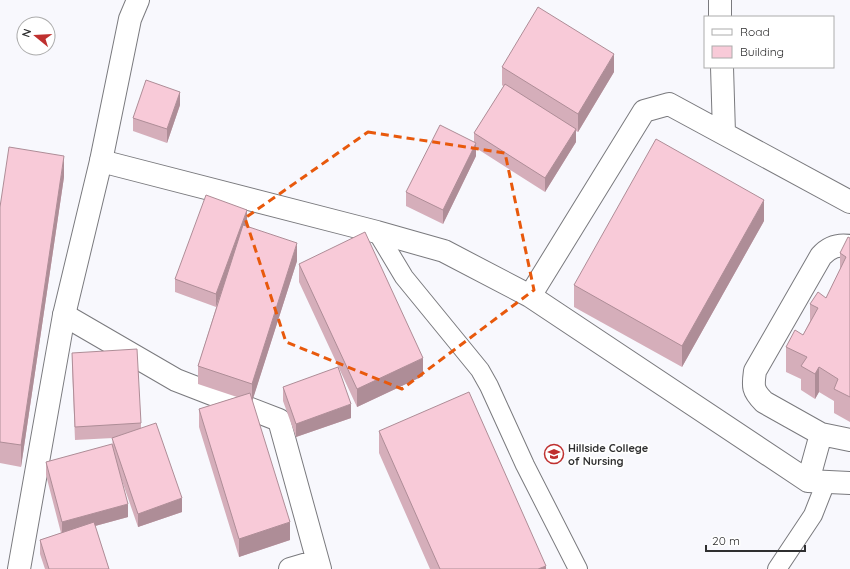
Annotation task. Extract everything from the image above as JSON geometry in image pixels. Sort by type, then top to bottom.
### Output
[{"type":"street","points":[[19,569],[64,315],[101,161],[130,19],[138,0]]},
{"type":"street","points":[[720,0],[720,16]]},
{"type":"street","points":[[722,68],[724,133]]},
{"type":"street","points":[[530,296],[644,111],[669,104],[850,202]]},
{"type":"street","points":[[101,161],[377,232],[444,251],[530,296],[817,481],[850,482]]},
{"type":"street","points":[[850,246],[844,245],[834,247],[827,250],[821,256],[755,371],[753,387],[757,395],[764,402],[820,434],[850,440]]},
{"type":"street","points":[[64,315],[176,380],[279,420],[318,565],[290,569]]},
{"type":"street","points":[[817,481],[820,434]]},
{"type":"lane","points":[[377,232],[404,277],[480,370],[489,386],[524,465],[578,569]]},
{"type":"lane","points":[[776,569],[813,515],[817,481]]},
{"type":"highlighted area","points":[[368,132],[505,153],[534,290],[402,389],[286,342],[245,218]]},
{"type":"building","points":[[538,7],[614,54],[578,114],[502,67]]},
{"type":"building","points":[[146,80],[180,92],[167,129],[133,118]]},
{"type":"building","points":[[505,84],[576,129],[545,178],[474,133]]},
{"type":"building","points":[[440,125],[476,143],[443,210],[406,192]]},
{"type":"building","points":[[656,139],[764,200],[682,346],[574,285]]},
{"type":"building","points":[[9,147],[64,156],[21,445],[0,442],[0,207]]},
{"type":"building","points":[[206,195],[247,210],[216,294],[175,279]]},
{"type":"building","points":[[243,225],[297,243],[252,384],[198,366]]},
{"type":"building","points":[[365,232],[423,358],[357,389],[299,264]]},
{"type":"building","points":[[848,237],[850,238],[850,397],[834,389],[838,379],[819,367],[815,374],[801,366],[807,357],[786,347],[795,330],[803,335],[818,308],[810,304],[818,292],[826,298],[846,257],[840,253]]},
{"type":"building","points":[[137,349],[141,423],[75,427],[72,353]]},
{"type":"building","points":[[338,367],[351,404],[296,424],[283,387]]},
{"type":"building","points":[[469,392],[546,566],[538,569],[440,569],[379,431]]},
{"type":"building","points":[[250,393],[290,522],[239,539],[199,409]]},
{"type":"building","points":[[156,423],[182,498],[138,514],[112,438]]},
{"type":"building","points":[[112,444],[128,504],[62,522],[46,462]]},
{"type":"building","points":[[94,522],[109,569],[49,569],[40,540]]},
{"type":"place","name":"Hillside College of Nursing","points":[[554,454]]}]
